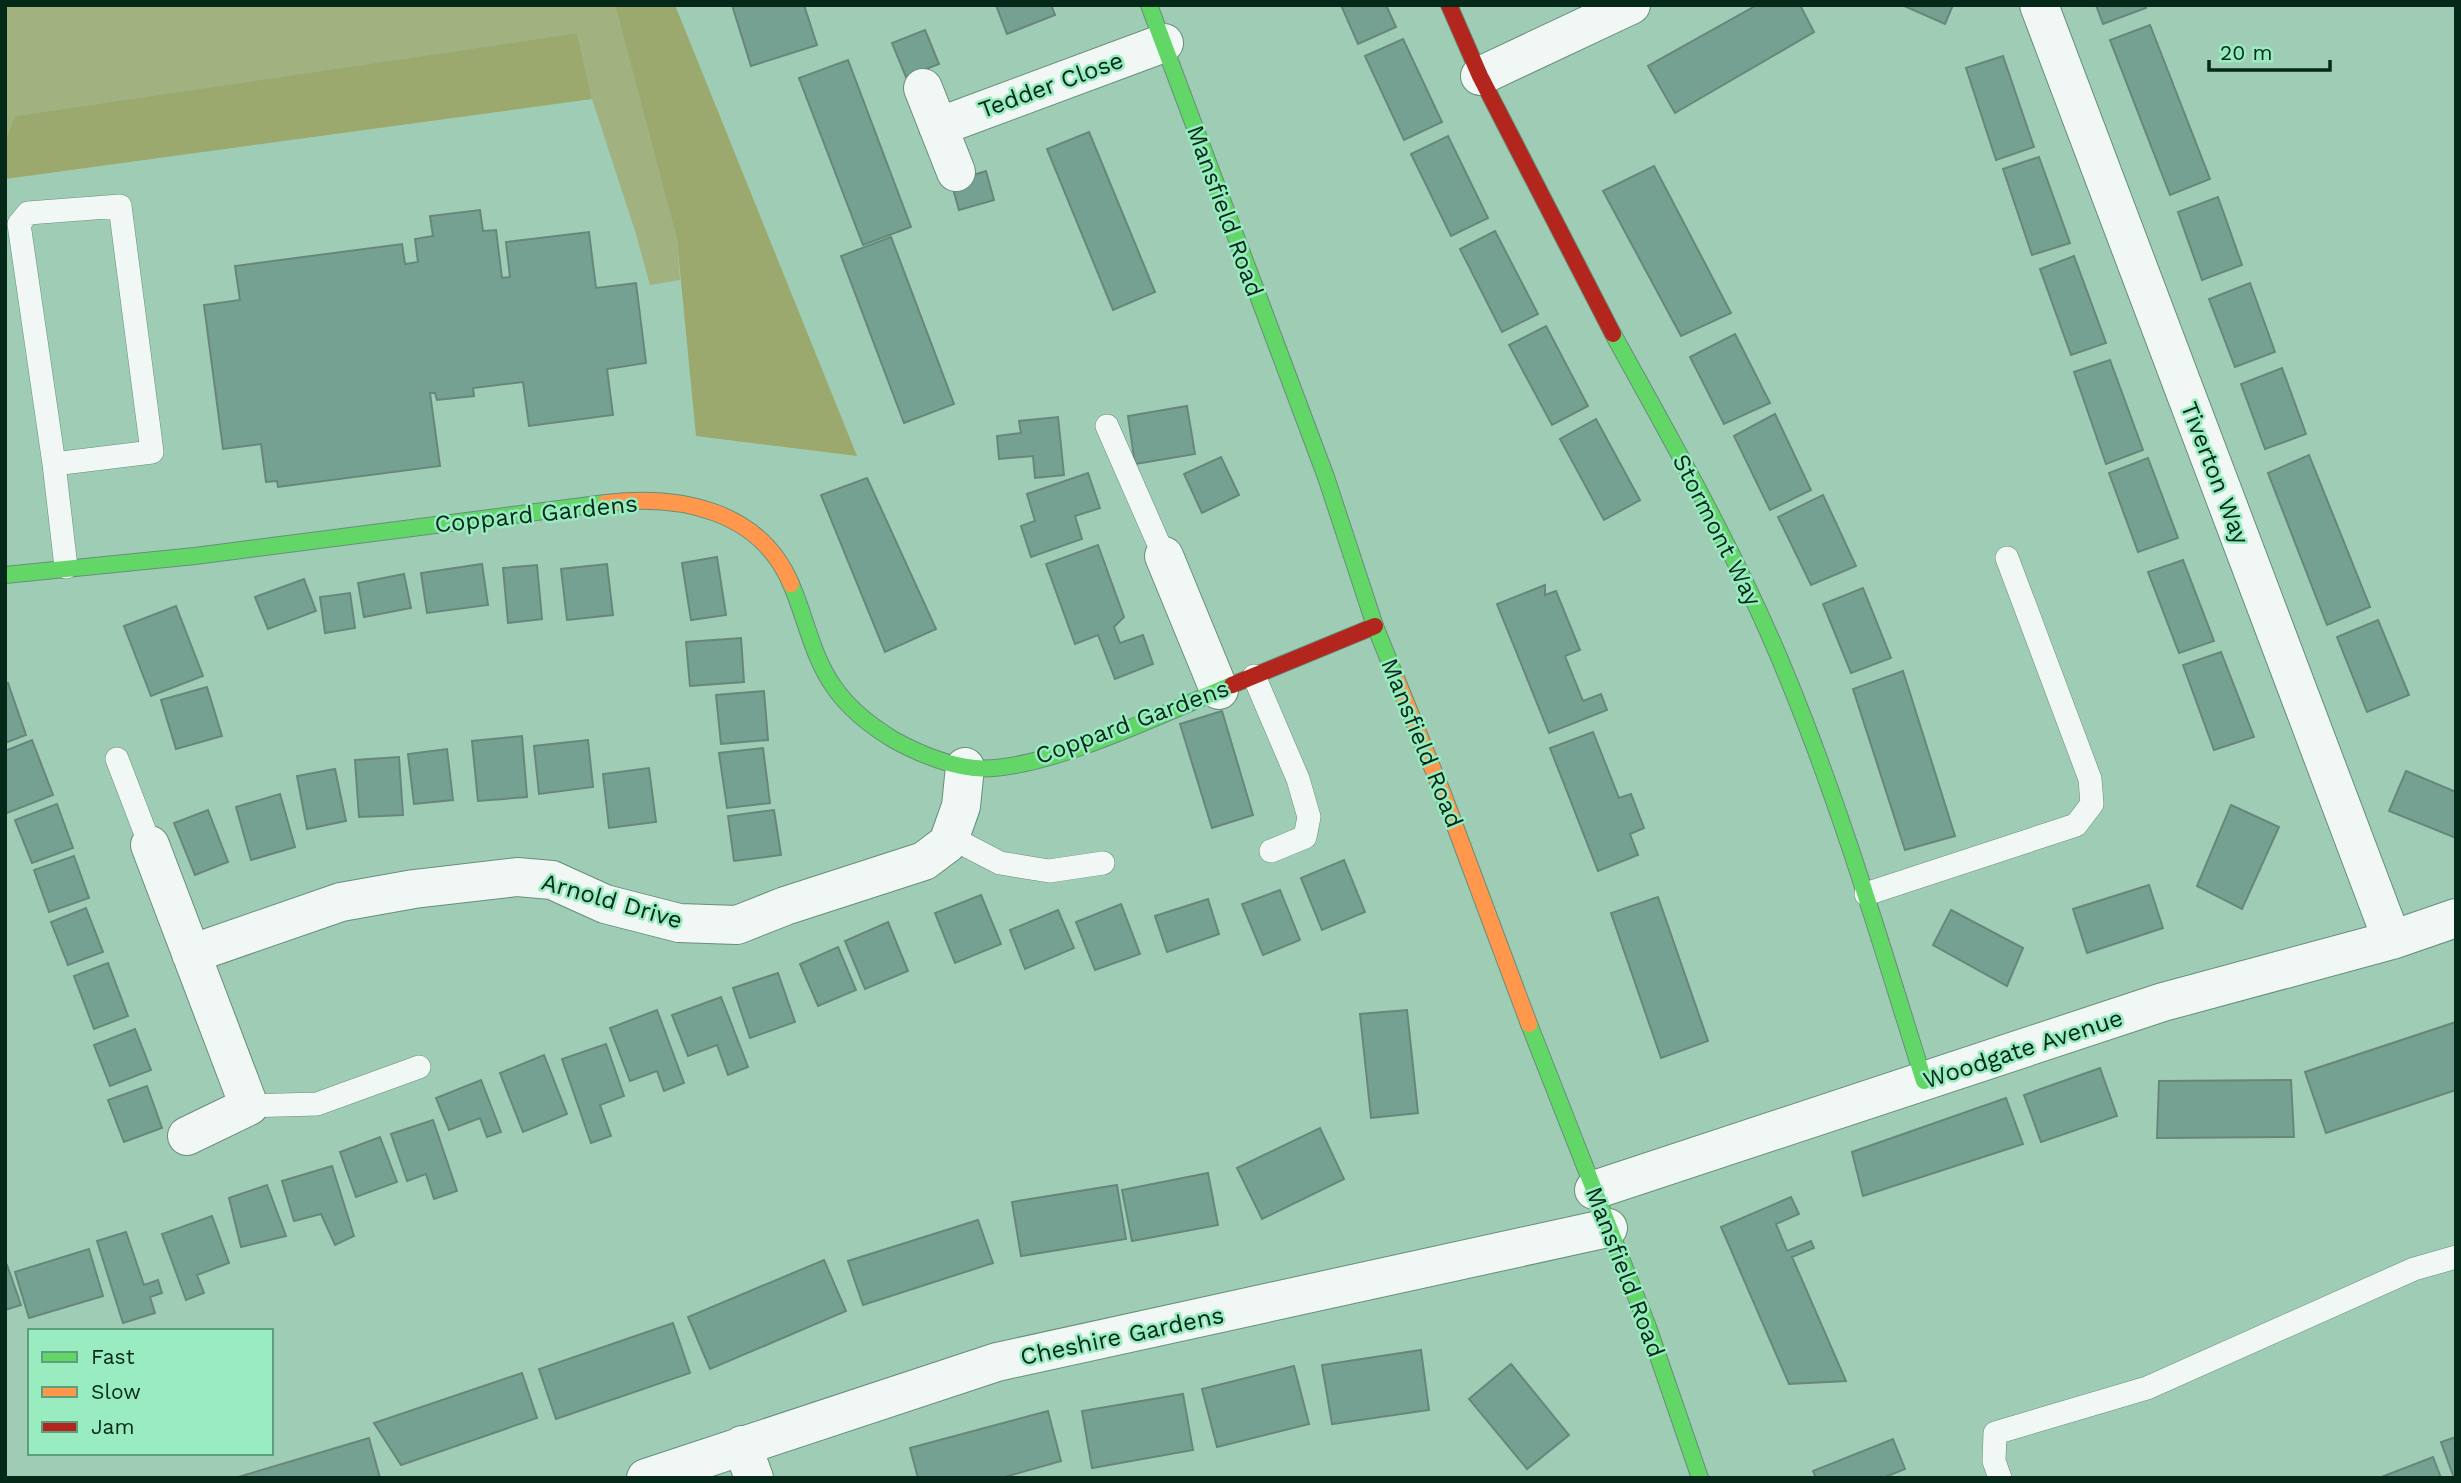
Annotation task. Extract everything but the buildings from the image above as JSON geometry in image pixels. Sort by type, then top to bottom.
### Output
[{"type":"street","name":"Mansfield Road","points":[[1149,5],[1326,477],[1375,626],[1443,794],[1531,1031],[1648,1327],[1700,1478]]},
{"type":"street","name":"Stormont Way","points":[[1449,5],[1480,76],[1585,283],[1744,578],[1786,673],[1834,797],[1924,1081]]},
{"type":"street","points":[[1480,76],[1631,5]]},
{"type":"street","name":"Tiverton Way","points":[[2039,5],[2392,940]]},
{"type":"street","name":"Tedder Close","points":[[938,127],[1164,43]]},
{"type":"street","points":[[923,88],[956,172]]},
{"type":"street","name":"Coppard Gardens","points":[[5,575],[195,556],[624,501],[691,504],[731,518],[756,534],[779,558],[796,593],[818,661],[837,692],[865,722],[891,740],[932,757],[965,767],[991,768],[1044,758],[1104,737],[1375,626]]},
{"type":"street","points":[[1164,556],[1219,690]]},
{"type":"street","name":"Arnold Drive","points":[[191,954],[341,902],[414,889],[517,877],[552,880],[606,904],[680,923],[737,925],[785,906],[924,861],[948,843],[961,806],[965,767]]},
{"type":"street","points":[[150,845],[249,1106],[187,1136]]},
{"type":"street","name":"Woodgate Avenue","points":[[1594,1190],[2163,1002],[2392,940],[2456,918]]},
{"type":"street","name":"Cheshire Gardens","points":[[646,1478],[748,1461],[997,1362],[1608,1228]]},
{"type":"lane","points":[[54,464],[152,452],[120,206],[28,212],[19,224],[66,567]]},
{"type":"lane","points":[[1107,426],[1164,556]]},
{"type":"lane","points":[[1866,894],[2076,825],[2092,804],[2090,779],[2007,558]]},
{"type":"lane","points":[[1254,676],[1298,779],[1309,817],[1305,836],[1271,851]]},
{"type":"lane","points":[[117,759],[150,845]]},
{"type":"lane","points":[[950,837],[1000,863],[1048,871],[1103,863]]},
{"type":"lane","points":[[249,1106],[317,1104],[419,1067]]},
{"type":"lane","points":[[2000,1478],[1994,1461],[1995,1433],[2147,1388],[2414,1269],[2456,1257]]},
{"type":"green space","points":[[5,5],[615,5],[677,240],[680,280],[650,285],[592,99],[577,33],[15,116],[5,142]]},
{"type":"green space","points":[[615,5],[675,5],[857,456],[696,436],[677,240]]},
{"type":"green space","points":[[577,33],[592,99],[5,179],[5,142],[15,116]]},
{"type":"traffic: fast","points":[[1149,5],[1326,477],[1375,626],[1396,678]]},
{"type":"traffic: fast","points":[[1613,334],[1726,544],[1786,674],[1842,825],[1924,1081]]},
{"type":"traffic: fast","points":[[5,575],[195,556],[606,503]]},
{"type":"traffic: fast","points":[[791,584],[820,663],[846,703],[894,740],[922,754],[953,764],[974,768],[1002,767],[1034,761],[1104,738],[1232,685]]},
{"type":"traffic: fast","points":[[1529,1024],[1648,1327],[1700,1478]]},
{"type":"traffic: slow","points":[[606,503],[661,501],[714,512],[738,523],[759,539],[777,559],[791,584]]},
{"type":"traffic: slow","points":[[1396,678],[1443,794],[1529,1024]]},
{"type":"traffic: jam","points":[[1449,5],[1480,76],[1613,334]]},
{"type":"traffic: jam","points":[[1232,685],[1375,626]]}]
